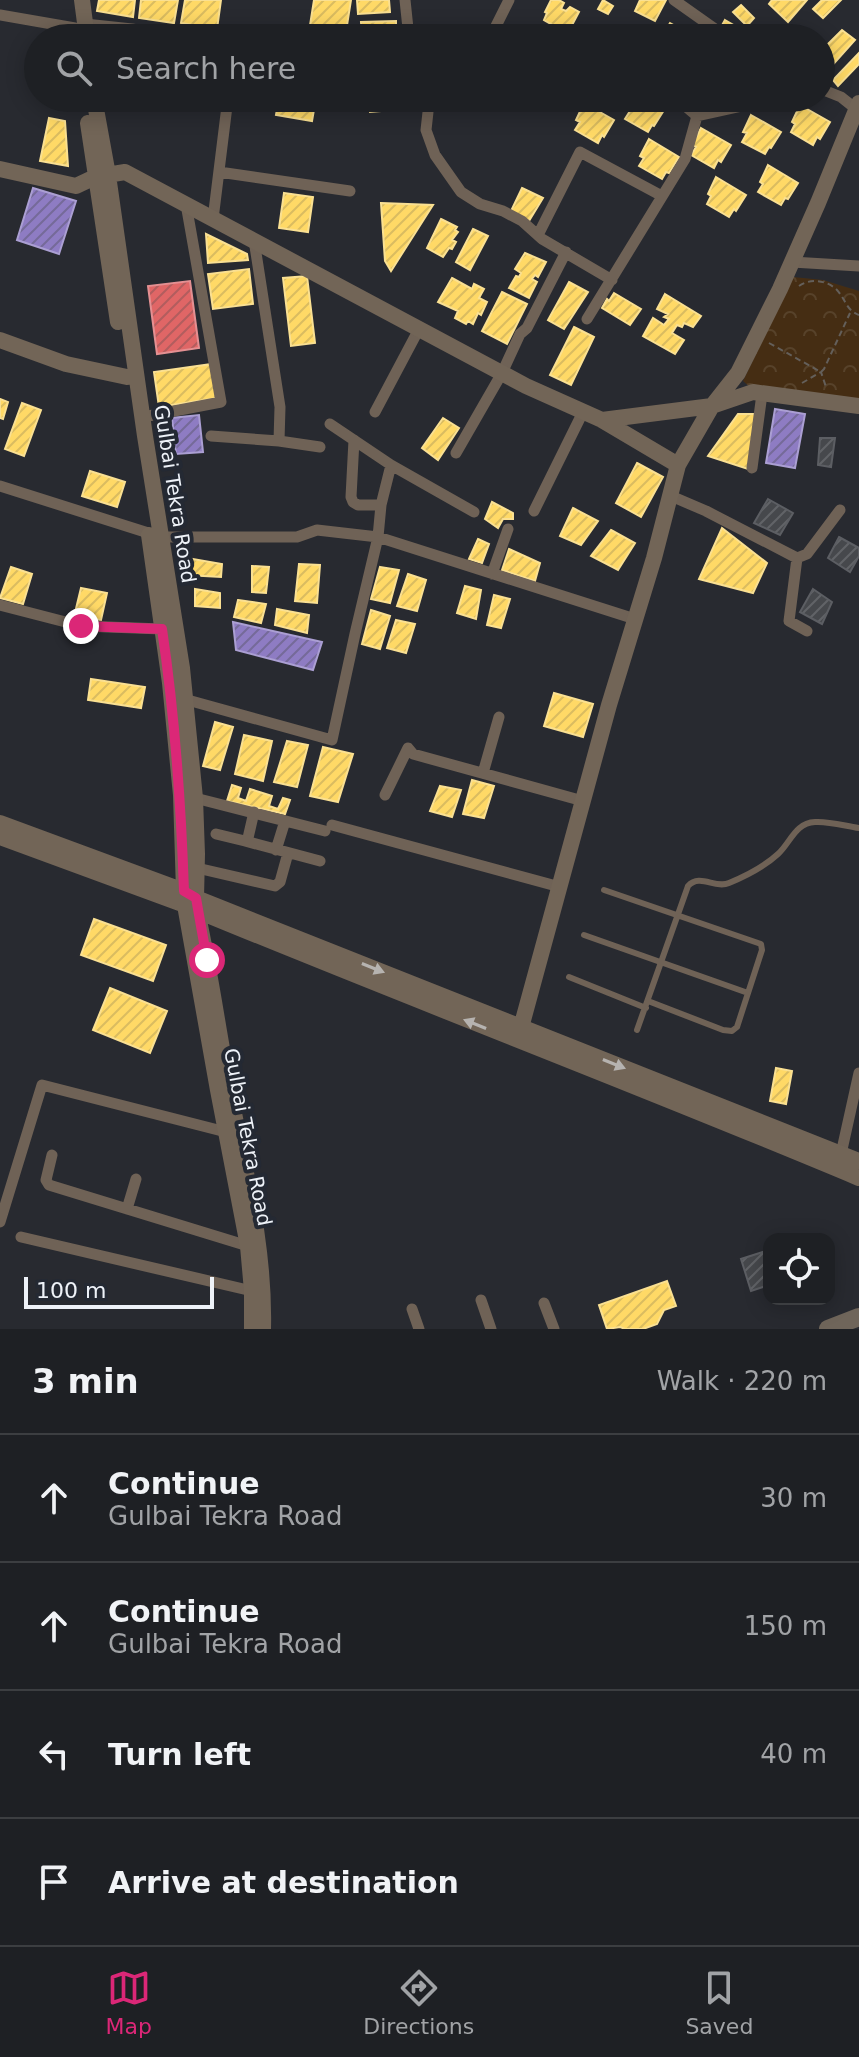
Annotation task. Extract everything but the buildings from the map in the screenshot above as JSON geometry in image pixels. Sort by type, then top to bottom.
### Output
[{"type":"main road","points":[[72,0],[79,24]]},
{"type":"main road","points":[[81,24],[82,0]]},
{"type":"main road","points":[[519,1034],[678,465],[712,406],[738,373],[792,262],[858,106]]},
{"type":"main road","name":"Gulbai Tekra Road","points":[[88,112],[143,417],[191,901],[226,1132],[248,1246],[252,1329]]},
{"type":"main road","name":"Gulbai Tekra Road","points":[[95,112],[127,377],[145,491],[182,668],[195,798],[197,868],[191,901],[260,1245],[263,1329]]},
{"type":"main road","points":[[0,169],[76,186],[102,176],[125,172],[502,373],[602,420],[678,465]]},
{"type":"main road","points":[[0,340],[66,364],[127,377]]},
{"type":"main road","points":[[602,420],[712,406],[753,392],[859,406]]},
{"type":"main road","points":[[0,823],[519,1034],[859,1178]]},
{"type":"main road","points":[[0,837],[191,901]]},
{"type":"main road","points":[[519,1034],[859,1161]]},
{"type":"main road","points":[[828,1329],[859,1317]]},
{"type":"street","points":[[405,0],[408,24]]},
{"type":"street","points":[[497,24],[509,0]]},
{"type":"street","points":[[674,0],[708,24]]},
{"type":"street","points":[[0,15],[43,24]]},
{"type":"street","points":[[835,95],[858,106]]},
{"type":"street","points":[[213,219],[226,112]]},
{"type":"street","points":[[428,112],[426,130],[435,155],[461,192],[480,204],[522,221],[542,239],[612,280]]},
{"type":"street","points":[[692,112],[697,116]]},
{"type":"street","points":[[697,116],[715,112]]},
{"type":"street","points":[[587,319],[685,159],[697,116]]},
{"type":"street","points":[[538,235],[580,152],[662,196]]},
{"type":"street","points":[[219,172],[350,191]]},
{"type":"street","points":[[143,417],[221,402],[186,204]]},
{"type":"street","points":[[254,240],[280,407],[279,441]]},
{"type":"street","points":[[456,453],[566,252]]},
{"type":"street","points":[[792,262],[859,266]]},
{"type":"street","points":[[375,412],[419,329]]},
{"type":"street","points":[[752,468],[762,394]]},
{"type":"street","points":[[534,511],[583,412]]},
{"type":"street","points":[[330,424],[391,465],[474,512]]},
{"type":"street","points":[[211,436],[320,447]]},
{"type":"street","points":[[354,440],[353,502],[358,505],[381,505]]},
{"type":"street","points":[[184,699],[332,740],[391,465]]},
{"type":"street","points":[[0,486],[155,535],[297,537],[317,530],[378,537],[635,619]]},
{"type":"street","points":[[671,496],[797,558],[807,554],[840,510]]},
{"type":"street","points":[[492,574],[508,529]]},
{"type":"street","points":[[797,558],[789,621],[807,631]]},
{"type":"street","points":[[0,605],[81,626],[162,629]]},
{"type":"street","points":[[483,773],[499,717]]},
{"type":"street","points":[[385,795],[408,748],[413,754],[583,801]]},
{"type":"street","points":[[195,798],[285,821],[329,828],[560,887]]},
{"type":"street","points":[[245,841],[254,812]]},
{"type":"street","points":[[197,868],[275,886],[280,882],[285,821]]},
{"type":"street","points":[[216,834],[320,861]]},
{"type":"street","points":[[841,1154],[859,1073]]},
{"type":"street","points":[[0,1222],[42,1085],[226,1132]]},
{"type":"street","points":[[52,1155],[46,1180],[49,1185],[248,1246]]},
{"type":"street","points":[[127,1209],[136,1179]]},
{"type":"street","points":[[21,1237],[252,1291]]},
{"type":"street","points":[[481,1300],[491,1329]]},
{"type":"street","points":[[544,1303],[554,1329]]},
{"type":"street","points":[[412,1309],[419,1329]]},
{"type":"lane","points":[[637,1030],[692,882],[727,884],[759,868],[780,852],[798,827],[813,821],[859,828]]},
{"type":"lane","points":[[569,977],[723,1030],[732,1031],[737,1027],[762,950],[761,944],[604,890]]},
{"type":"lane","points":[[584,935],[748,993]]},
{"type":"path","points":[[791,292],[803,282],[827,284],[837,291],[851,312],[859,315]]},
{"type":"path","points":[[801,384],[824,369],[851,312]]},
{"type":"path","points":[[768,342],[821,372],[827,390]]},
{"type":"green space","points":[[793,277],[823,280],[859,291],[859,402],[751,388],[743,381]]},
{"type":"route","points":[[81,626],[162,629],[181,795],[184,891],[196,898],[207,960]]}]
